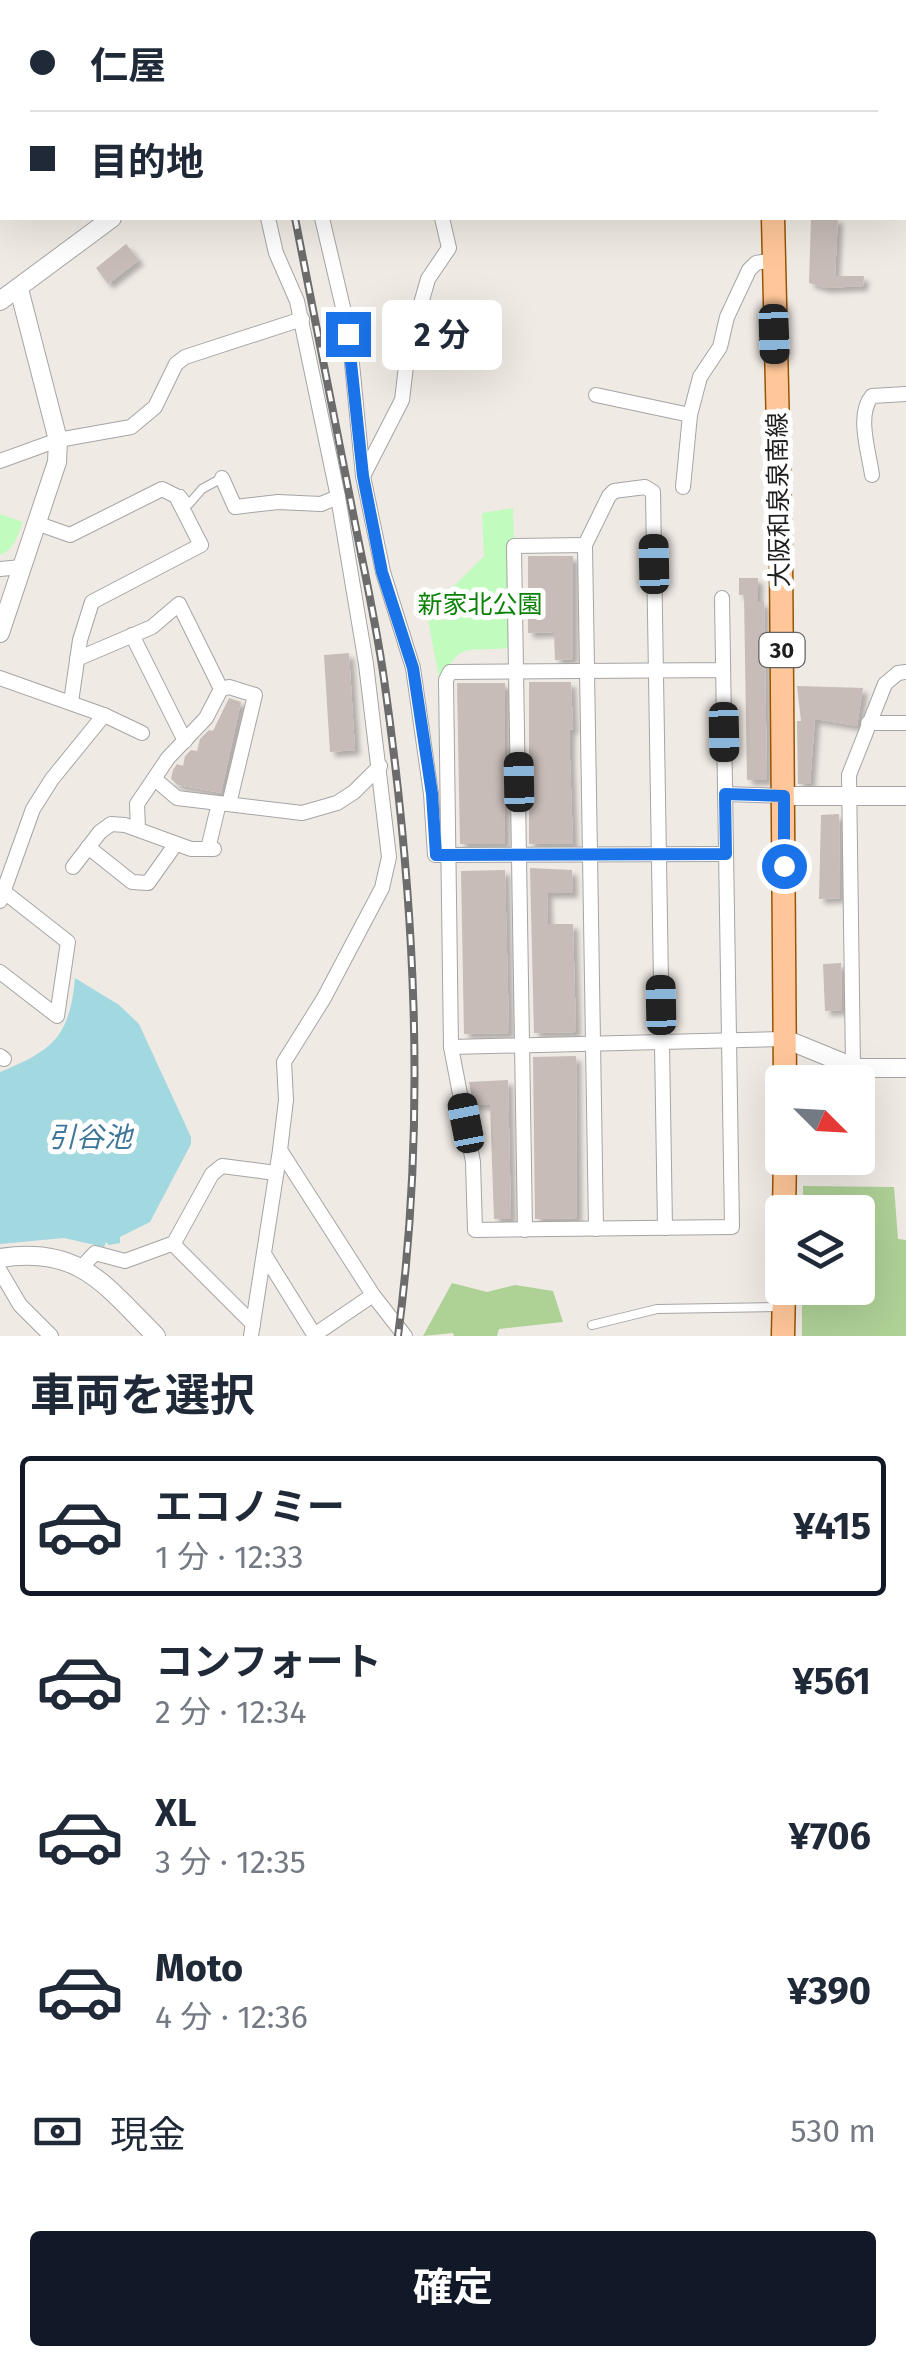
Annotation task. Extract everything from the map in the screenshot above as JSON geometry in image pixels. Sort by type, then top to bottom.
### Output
[{"type":"main road","name":"大阪和泉泉南線","points":[[772,220],[784,796],[785,1065]]},
{"type":"main road","points":[[784,1305],[784,1336]]},
{"type":"street","points":[[0,302],[109,220]]},
{"type":"street","points":[[252,1330],[286,1100],[284,1062],[324,998],[388,871],[389,857],[380,766],[338,497],[298,301],[276,253],[268,220]]},
{"type":"street","points":[[322,220],[348,334],[363,476],[382,572],[413,668],[432,794],[436,855],[726,854]]},
{"type":"street","points":[[363,476],[402,400],[408,349],[428,279],[449,248],[442,220]]},
{"type":"street","points":[[683,487],[690,415],[700,377],[720,347],[726,317],[750,270],[772,260]]},
{"type":"street","points":[[0,634],[57,462],[58,440],[20,289]]},
{"type":"street","points":[[0,461],[58,440],[130,427],[154,407],[176,364],[185,357],[302,319]]},
{"type":"street","points":[[872,474],[864,417],[866,403],[872,396],[906,394]]},
{"type":"street","points":[[596,395],[690,415]]},
{"type":"street","points":[[222,478],[235,508],[278,502],[321,504],[338,497]]},
{"type":"street","points":[[596,1229],[586,545],[614,491],[645,486],[653,492],[664,1228]]},
{"type":"street","points":[[36,523],[70,535],[162,489],[176,496],[201,544],[92,602],[71,702]]},
{"type":"street","points":[[525,1230],[514,546],[586,545]]},
{"type":"street","points":[[0,569],[22,567]]},
{"type":"street","points":[[722,598],[732,1227],[475,1230],[473,1162],[451,1047],[446,680],[450,672],[723,670]]},
{"type":"street","points":[[77,659],[152,627],[179,604],[220,689]]},
{"type":"street","points":[[132,635],[185,740]]},
{"type":"street","points":[[852,1065],[849,774],[885,684],[898,673],[906,672]]},
{"type":"street","points":[[0,678],[104,714],[142,733]]},
{"type":"street","points":[[72,867],[111,824],[138,829],[176,845],[211,849],[254,695],[229,687],[220,689]]},
{"type":"street","points":[[138,829],[137,804],[168,758],[206,718],[220,689]]},
{"type":"street","points":[[0,972],[57,1016],[68,942],[2,896],[33,809],[104,714]]},
{"type":"street","points":[[868,723],[906,723]]},
{"type":"street","points":[[156,780],[178,798],[302,812],[324,808],[354,792],[380,766]]},
{"type":"street","points":[[725,794],[906,796]]},
{"type":"street","points":[[88,847],[132,882],[148,883],[176,845]]},
{"type":"street","points":[[451,1047],[785,1040],[849,1065]]},
{"type":"street","points":[[875,1067],[906,1068]]},
{"type":"street","points":[[280,1150],[373,1294],[405,1336]]},
{"type":"street","points":[[81,1268],[94,1253],[125,1261],[172,1244],[212,1174],[222,1166],[276,1173]]},
{"type":"street","points":[[172,1244],[252,1330]]},
{"type":"street","points":[[0,1258],[44,1254],[81,1268],[111,1291],[156,1336]]},
{"type":"street","points":[[264,1254],[315,1335],[373,1294]]},
{"type":"street","points":[[0,1271],[20,1305],[51,1336]]},
{"type":"lane","points":[[168,492],[178,491],[189,504],[202,489],[222,478]]},
{"type":"lane","points":[[592,1325],[658,1309],[765,1299]]},
{"type":"green space","name":"新家北公園","points":[[513,508],[510,648],[471,650],[457,656],[441,690],[428,619],[450,620],[449,591],[484,556],[482,513]]},
{"type":"green space","points":[[0,514],[23,522],[12,546],[0,555]]},
{"type":"green space","points":[[803,1186],[894,1187],[898,1239],[906,1240],[906,1336],[802,1336],[802,1305],[875,1305],[875,1195],[803,1195]]},
{"type":"green space","points":[[452,1283],[487,1292],[515,1285],[553,1291],[563,1322],[499,1329],[497,1336],[423,1336]]},
{"type":"water","name":"引谷池","points":[[75,978],[119,1005],[139,1024],[191,1144],[150,1222],[120,1237],[120,1243],[106,1242],[104,1247],[64,1238],[0,1244],[0,1072],[33,1057],[55,1039],[68,1015]]},
{"type":"building","points":[[811,220],[838,220],[835,276],[864,276],[863,286],[826,288],[809,283]]},
{"type":"building","points":[[126,244],[139,260],[108,284],[96,268]]},
{"type":"building","points":[[528,556],[573,556],[573,659],[555,660],[554,632],[528,633]]},
{"type":"building","points":[[739,578],[758,578],[758,602],[764,602],[767,780],[747,780],[744,595],[739,595]]},
{"type":"building","points":[[349,653],[355,750],[330,752],[324,655]]},
{"type":"building","points":[[529,682],[571,682],[573,844],[529,844]]},
{"type":"building","points":[[457,683],[505,683],[505,844],[460,844]]},
{"type":"building","points":[[797,686],[863,688],[857,726],[815,719],[810,784],[798,784],[797,721],[801,721]]},
{"type":"building","points":[[229,698],[241,702],[221,793],[178,785],[171,779],[173,770],[177,764],[183,766],[185,756],[191,750],[197,751],[200,739],[213,731]]},
{"type":"building","points":[[839,814],[840,898],[819,899],[821,815]]},
{"type":"building","points":[[530,868],[572,870],[573,893],[547,893],[548,924],[573,924],[576,1032],[534,1033]]},
{"type":"building","points":[[505,870],[509,1033],[464,1034],[461,871]]},
{"type":"building","points":[[841,963],[842,1010],[825,1011],[823,964]]},
{"type":"building","points":[[576,1056],[577,1218],[535,1219],[533,1057]]},
{"type":"building","points":[[508,1080],[511,1219],[494,1219],[490,1105],[473,1105],[469,1082]]},
{"type":"railway","points":[[295,220],[377,636],[403,843],[414,1007],[414,1089],[407,1254],[398,1336]]},
{"type":"route","points":[[348,334],[363,476],[382,572],[413,668],[432,794],[436,855],[726,854],[725,794],[784,796],[784,866]]}]
